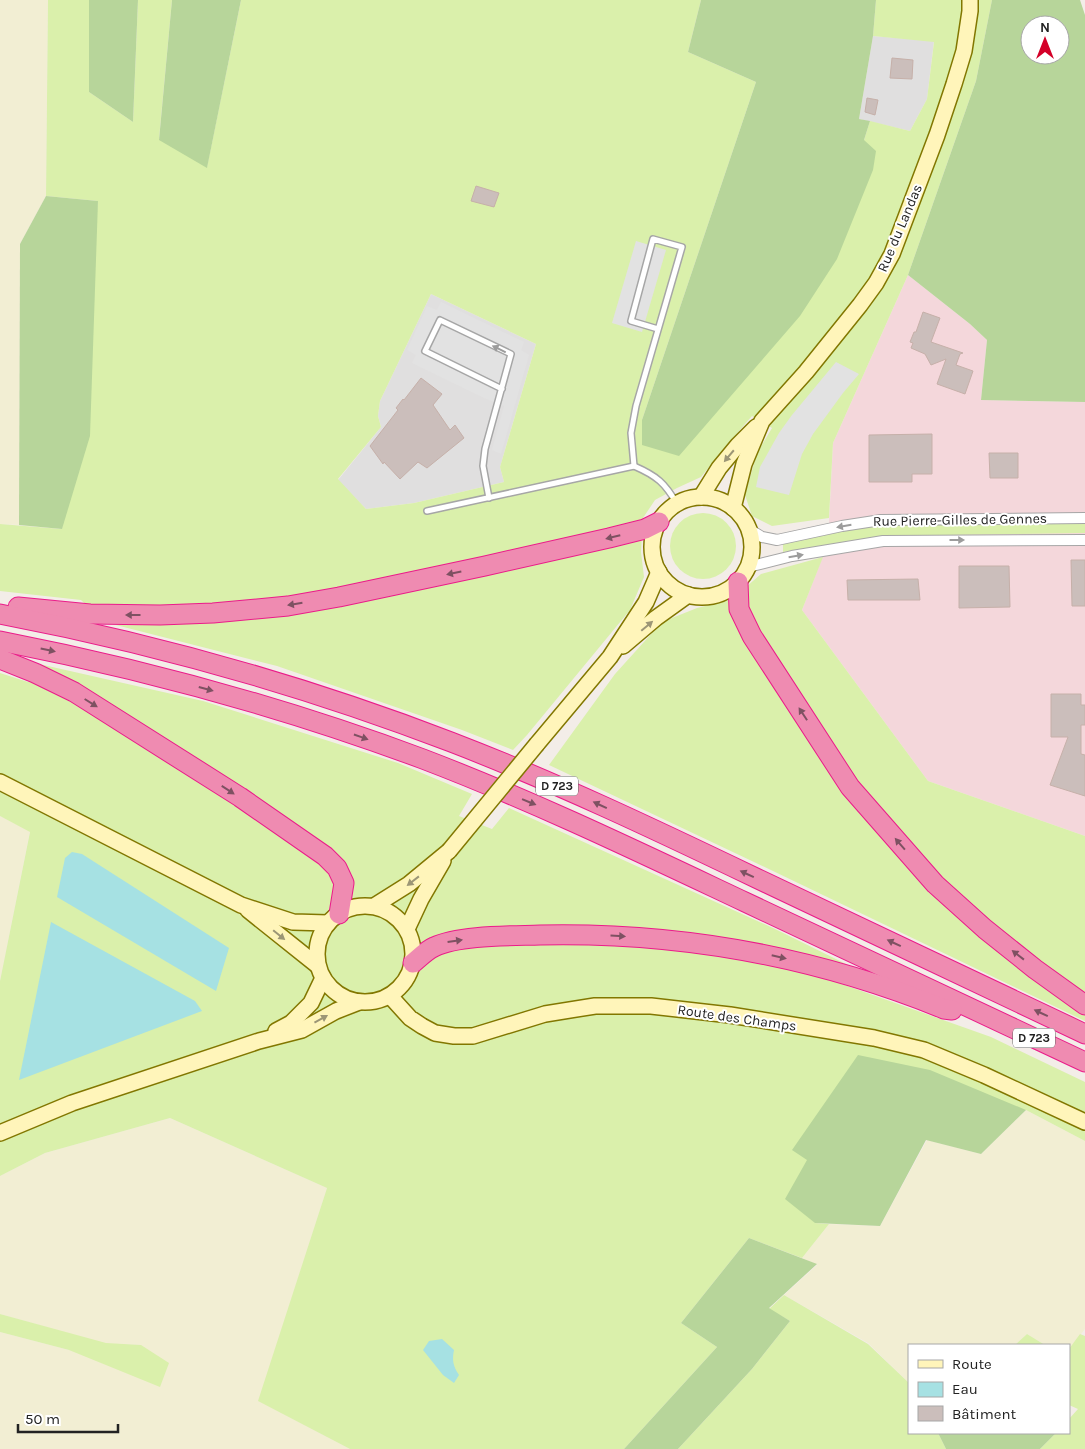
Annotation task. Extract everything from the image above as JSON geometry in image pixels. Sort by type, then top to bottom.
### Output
[{"type":"highway","points":[[0,604],[48,610],[123,615],[213,613],[288,606],[339,597],[590,542],[645,529],[659,522]]},
{"type":"highway","points":[[743,574],[739,609],[752,636],[850,787],[936,884],[984,929],[1085,1005]]},
{"type":"highway","name":"D 723","points":[[0,614],[112,638],[259,677],[352,707],[453,743],[599,804],[1085,1034]]},
{"type":"highway","name":"D 723","points":[[0,641],[132,669],[230,696],[331,727],[439,766],[585,826],[1085,1062]]},
{"type":"highway","points":[[0,659],[74,692],[240,797],[325,856],[337,868],[344,883],[344,892],[333,918]]},
{"type":"highway","points":[[413,963],[432,947],[446,942],[468,939],[561,935],[655,938],[719,946],[796,961],[888,987],[944,1009],[983,1014]]},
{"type":"street","name":"Rue du Landas","points":[[733,508],[744,464],[762,421],[806,372],[860,305],[876,283],[892,254],[937,135],[954,84],[964,51],[970,0]]},
{"type":"street","points":[[701,497],[719,468],[738,445],[762,421]]},
{"type":"street","points":[[701,497],[718,500],[733,508],[745,521],[752,541],[752,554],[743,574],[728,590],[702,597],[688,595],[677,590],[667,582],[659,572],[654,560],[652,547],[654,534],[659,522],[667,512],[677,504],[688,499],[701,497]]},
{"type":"street","name":"Rue Pierre-Gilles de Gennes","points":[[749,529],[762,537],[776,540],[881,520],[1085,518]]},
{"type":"street","name":"Rue Pierre-Gilles de Gennes","points":[[743,574],[792,556],[883,541],[1085,540]]},
{"type":"street","points":[[407,929],[421,899],[449,851],[610,657],[646,602],[659,572]]},
{"type":"street","points":[[610,657],[656,618],[688,595]]},
{"type":"street","points":[[0,782],[241,905],[294,922],[333,918]]},
{"type":"street","points":[[374,906],[409,884],[449,851]]},
{"type":"street","points":[[241,905],[321,972],[332,990],[345,998],[359,1002],[375,1002],[390,996],[401,987],[409,976],[414,951],[407,929],[398,918],[374,906],[350,908],[333,918],[320,936],[317,951],[321,972],[311,1003],[291,1023],[259,1041]]},
{"type":"street","name":"Route des Champs","points":[[390,996],[410,1018],[422,1026],[435,1033],[454,1036],[472,1036],[545,1014],[595,1006],[651,1006],[730,1015],[874,1038],[924,1050],[984,1075],[1085,1122]]},
{"type":"street","points":[[0,1133],[72,1103],[259,1041],[302,1030],[336,1011],[359,1002]]},
{"type":"lane","points":[[634,466],[631,433],[636,406],[682,247],[653,239],[630,321],[658,329]]},
{"type":"lane","points":[[489,498],[483,466],[485,449],[502,389],[511,354],[440,320],[425,351],[502,389]]},
{"type":"lane","points":[[427,511],[634,466],[651,473],[664,484],[677,504]]},
{"type":"shaded area","points":[[0,0],[48,0],[46,196],[20,244],[19,525],[0,524]]},
{"type":"shaded area","points":[[873,36],[934,41],[927,99],[910,131],[859,119]]},
{"type":"shaded area","points":[[636,241],[666,250],[642,332],[612,323]]},
{"type":"shaded area","points":[[908,275],[970,324],[987,340],[981,400],[1085,402],[1085,836],[928,781],[802,610],[828,543],[833,443]]},
{"type":"shaded area","points":[[431,294],[536,344],[500,467],[504,482],[414,503],[366,509],[338,480],[381,427],[378,416],[380,401]]},
{"type":"shaded area","points":[[441,302],[524,342],[521,350],[529,355],[501,454],[492,450],[504,406],[412,363],[416,355],[407,350],[427,306],[437,310]]},
{"type":"shaded area","points":[[836,362],[859,374],[813,434],[802,454],[789,495],[756,487],[760,467],[779,433]]},
{"type":"shaded area","points":[[0,816],[30,831],[0,981]]},
{"type":"shaded area","points":[[1026,1110],[1085,1141],[1085,1329],[1070,1348],[1070,1344],[1043,1344],[1027,1334],[1016,1344],[908,1344],[908,1382],[868,1343],[784,1295],[817,1265],[802,1258],[829,1224],[880,1226],[927,1140],[981,1154]]},
{"type":"shaded area","points":[[170,1118],[327,1188],[259,1401],[350,1449],[0,1449],[0,1332],[69,1350],[141,1345],[106,1344],[0,1314],[0,1176],[45,1153]]},
{"type":"green space","points":[[48,0],[89,0],[89,92],[133,122],[138,0],[172,0],[159,139],[207,167],[241,0],[701,0],[688,52],[756,82],[642,420],[864,140],[870,121],[910,131],[927,99],[934,42],[873,36],[876,0],[992,0],[976,81],[908,275],[833,443],[829,518],[772,526],[752,516],[745,495],[757,453],[772,428],[752,416],[701,477],[655,500],[643,518],[641,552],[644,577],[630,610],[513,750],[462,730],[277,666],[104,622],[81,600],[0,591],[0,524],[62,529],[98,201],[46,196]],"holes":[[[431,294],[536,344],[500,467],[504,482],[414,503],[366,509],[338,479],[381,427],[378,416],[380,401]]]},
{"type":"green space","points":[[89,0],[138,0],[133,122],[89,92]]},
{"type":"green space","points":[[172,0],[241,0],[207,168],[159,140]]},
{"type":"green space","points":[[701,0],[876,0],[873,36],[859,119],[870,121],[864,140],[876,151],[873,170],[837,259],[800,316],[679,456],[642,445],[642,420],[756,82],[688,52]]},
{"type":"green space","points":[[992,0],[1080,0],[1085,15],[1085,402],[981,400],[987,340],[970,324],[908,275],[976,81]]},
{"type":"green space","points":[[46,196],[98,201],[90,436],[62,529],[19,525],[20,244]]},
{"type":"green space","points":[[696,513],[710,513],[722,518],[731,527],[736,539],[734,559],[727,570],[710,579],[696,579],[684,574],[675,565],[670,553],[670,539],[675,527],[684,518]]},
{"type":"green space","points":[[1085,522],[1085,533],[880,536],[783,552],[783,543],[878,523]]},
{"type":"green space","points":[[823,557],[802,610],[928,781],[1085,836],[1085,1021],[549,765],[615,674],[662,622],[697,608],[731,600],[761,574]]},
{"type":"green space","points":[[39,664],[203,701],[398,763],[472,794],[459,816],[492,829],[509,808],[773,928],[846,964],[839,983],[991,1037],[1085,1082],[1085,1141],[1026,1110],[807,1160],[815,1223],[829,1224],[802,1258],[749,1238],[681,1323],[717,1347],[624,1449],[350,1449],[258,1401],[327,1188],[170,1118],[45,1153],[0,1176],[0,981],[30,832],[0,816],[0,673],[28,682]]},
{"type":"green space","points":[[858,1055],[930,1070],[1026,1110],[981,1154],[926,1140],[880,1226],[815,1223],[785,1199],[807,1160],[792,1150]]},
{"type":"green space","points":[[749,1238],[817,1264],[769,1308],[790,1321],[752,1369],[678,1449],[624,1449],[717,1347],[681,1323]]},
{"type":"green space","points":[[784,1295],[868,1344],[908,1382],[908,1434],[938,1434],[946,1449],[678,1449],[752,1369],[790,1321],[769,1309]]},
{"type":"green space","points":[[0,1314],[106,1343],[141,1345],[169,1363],[160,1387],[69,1350],[0,1332]]},
{"type":"green space","points":[[1027,1334],[1043,1344],[1016,1344]]},
{"type":"green space","points":[[1080,1334],[1085,1336],[1085,1449],[1040,1449],[1055,1434],[1070,1434],[1070,1418],[1078,1409],[1070,1405],[1070,1348]]},
{"type":"green space","points":[[938,1434],[1055,1434],[1040,1449],[946,1449]]},
{"type":"water","points":[[72,852],[82,854],[229,948],[216,991],[57,897],[65,858]]},
{"type":"water","points":[[51,922],[195,1001],[202,1011],[19,1080]]},
{"type":"water","points":[[442,1339],[454,1350],[453,1363],[459,1375],[454,1383],[443,1375],[423,1350],[429,1341]]},
{"type":"building","points":[[892,58],[913,60],[912,79],[890,78]]},
{"type":"building","points":[[867,98],[878,100],[875,115],[865,112]]},
{"type":"building","points":[[476,186],[499,193],[494,207],[471,201]]},
{"type":"building","points":[[923,312],[940,318],[931,342],[963,353],[960,354],[956,365],[973,371],[965,394],[937,384],[946,359],[931,365],[925,354],[911,348],[913,343],[910,342],[914,332],[916,332]]},
{"type":"building","points":[[421,378],[442,394],[433,405],[450,430],[455,425],[464,438],[427,468],[418,462],[400,479],[384,462],[383,464],[370,446],[398,410],[396,408]]},
{"type":"building","points":[[932,434],[932,474],[912,474],[912,482],[869,482],[869,435]]},
{"type":"building","points":[[989,453],[1018,453],[1018,478],[990,478]]},
{"type":"building","points":[[1071,560],[1085,560],[1085,606],[1072,606]]},
{"type":"building","points":[[959,566],[1009,566],[1010,607],[959,608]]},
{"type":"building","points":[[918,579],[920,600],[848,600],[847,580]]},
{"type":"building","points":[[1051,694],[1081,694],[1081,705],[1085,705],[1085,725],[1081,725],[1081,754],[1085,755],[1085,796],[1050,785],[1068,737],[1051,737]]}]
